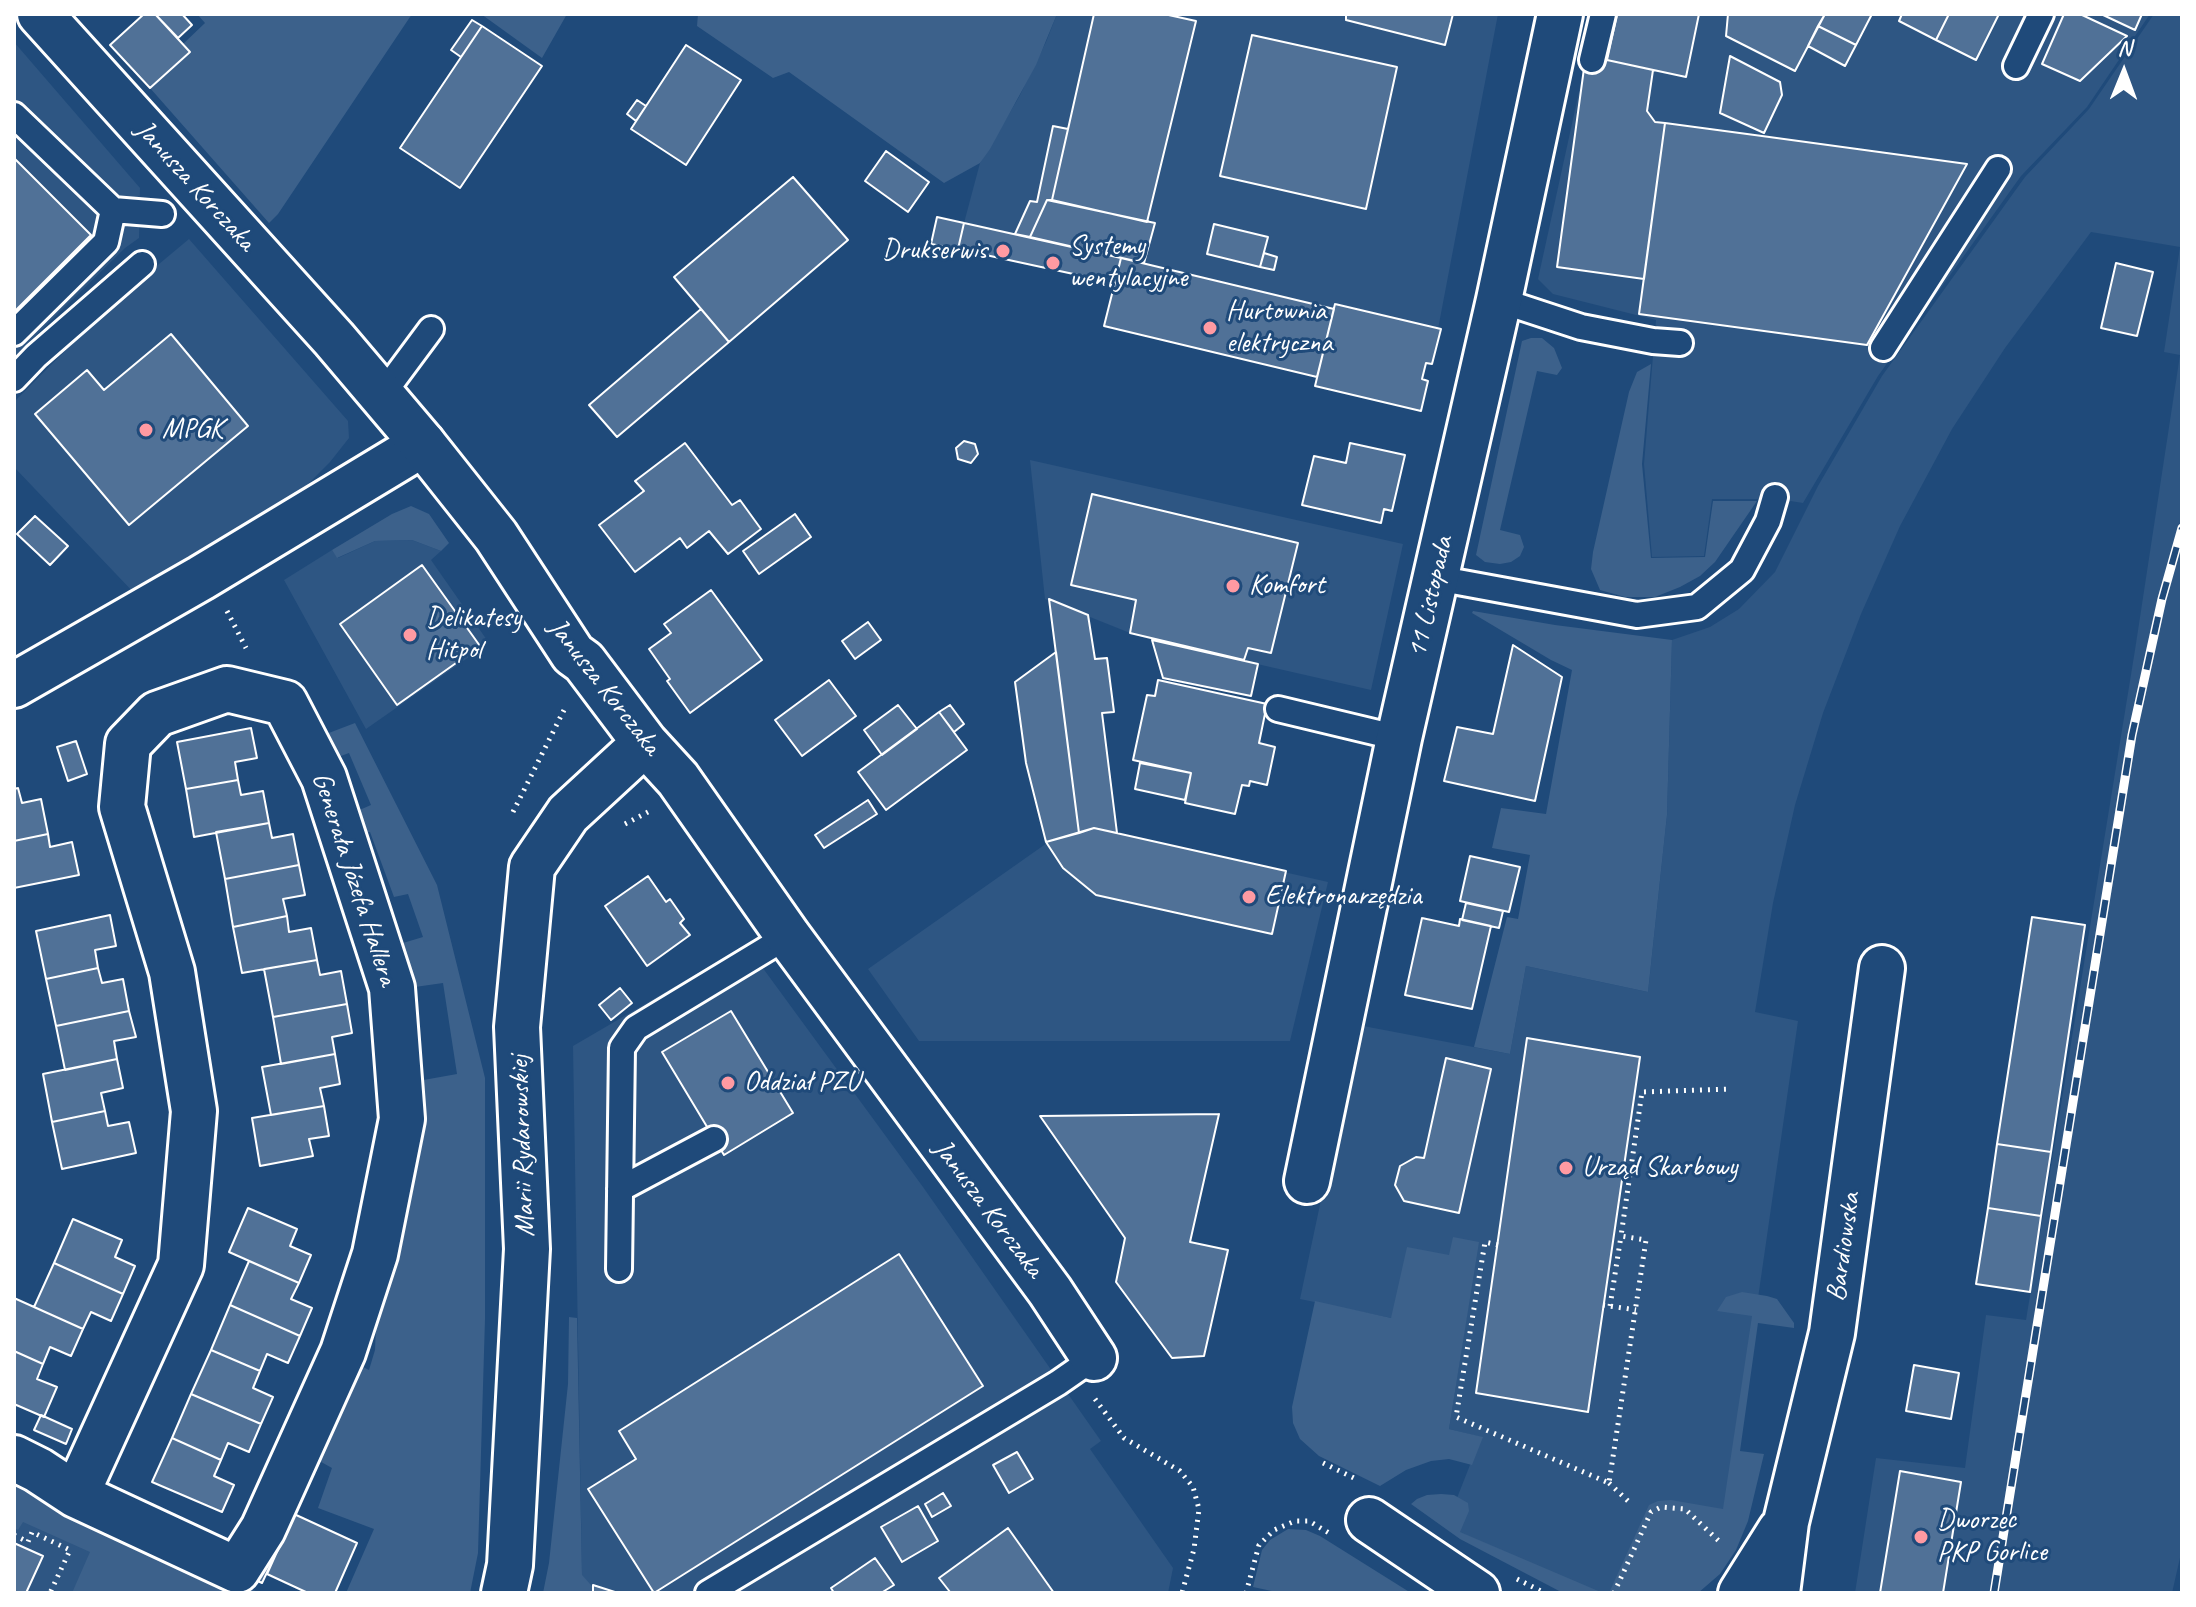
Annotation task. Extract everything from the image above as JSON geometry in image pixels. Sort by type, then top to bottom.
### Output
[{"type":"street","name":"Janusza Korczaka","points":[[40,14],[334,339],[496,536],[573,654],[584,662],[645,743],[678,779],[788,936],[1050,1291],[1085,1365]]},
{"type":"street","name":"11 Listopada","points":[[1307,1181],[1399,738],[1499,300],[1560,14]]},
{"type":"street","points":[[14,685],[201,578],[423,444]]},
{"type":"street","name":"Generała Józefa Hallera","points":[[14,1458],[76,1495],[235,1573],[263,1529],[343,1352],[375,1254],[402,1119],[392,988],[324,778],[285,703],[227,689],[157,714],[128,744],[122,807],[172,972],[194,1111],[181,1265],[76,1495]]},
{"type":"street","name":"Marii Rydarowskiej","points":[[504,1593],[510,1565],[527,1249],[517,1027],[532,867],[568,814],[645,743]]},
{"type":"street","name":"Bardiowska","points":[[1777,1593],[1786,1522],[1832,1333],[1882,968]]},
{"type":"street","points":[[1369,1520],[1477,1592]]},
{"type":"street","name":"Bardiowska","points":[[1741,1593],[1786,1522]]},
{"type":"lane","points":[[1592,60],[1603,14]]},
{"type":"lane","points":[[2016,66],[2041,14]]},
{"type":"lane","points":[[14,115],[113,210],[162,214]]},
{"type":"lane","points":[[1883,348],[1998,169]]},
{"type":"lane","points":[[14,333],[106,242],[113,210]]},
{"type":"lane","points":[[14,379],[36,356],[142,264]]},
{"type":"lane","points":[[1499,300],[1581,327],[1680,343]]},
{"type":"lane","points":[[382,395],[431,329]]},
{"type":"lane","points":[[1436,578],[1637,615],[1697,607],[1742,570],[1768,521],[1775,497]]},
{"type":"lane","points":[[1278,709],[1399,738]]},
{"type":"lane","points":[[619,1269],[622,1048],[636,1028],[788,936]]},
{"type":"lane","points":[[620,1189],[714,1139]]},
{"type":"lane","points":[[708,1593],[1085,1365]]},
{"type":"path","points":[[1636,1310],[1607,1306],[1621,1236],[1642,1092],[1730,1089]]},
{"type":"path","points":[[1609,1483],[1646,1240],[1621,1236]]},
{"type":"path","points":[[1498,1245],[1485,1242],[1456,1417],[1609,1483],[1628,1501]]},
{"type":"path","points":[[1085,1365],[1124,1438],[1180,1471],[1193,1487],[1199,1509],[1194,1549],[1182,1593]]},
{"type":"path","points":[[1614,1593],[1651,1512],[1661,1507],[1685,1509],[1724,1546]]},
{"type":"path","points":[[1246,1593],[1259,1545],[1274,1530],[1295,1521],[1309,1521]]},
{"type":"path","points":[[14,1535],[28,1542],[32,1532],[70,1550],[50,1593]]},
{"type":"shaded area","points":[[197,14],[412,14],[269,223],[150,88],[190,52],[183,44],[205,23]]},
{"type":"shaded area","points":[[481,14],[567,14],[542,58]]},
{"type":"shaded area","points":[[698,14],[1057,14],[1036,65],[990,149],[980,163],[944,183],[789,72],[773,78],[697,26]]},
{"type":"shaded area","points":[[1057,14],[1498,14],[1438,329],[1336,304],[1334,309],[964,223],[980,163],[1019,97]]},
{"type":"shaded area","points":[[1596,14],[2150,14],[2087,107],[2021,176],[1878,376],[1803,503],[1778,499],[1712,499],[1704,556],[1652,557],[1644,464],[1656,320],[1553,294],[1538,279]]},
{"type":"shaded area","points":[[2154,14],[2182,14],[2182,1549],[2172,1593],[1855,1593],[1876,1458],[1965,1468],[1986,1315],[2026,1320],[2180,355],[2164,352],[2180,247],[2091,232],[2005,348],[1952,429],[1900,526],[1861,614],[1823,713],[1795,805],[1773,903],[1755,1012],[1798,1021],[1727,1513],[1612,1593],[1600,1593],[1458,1532],[1457,1498],[1481,1437],[1449,1429],[1478,1242],[1450,1255],[1391,1318],[1300,1299],[1358,1025],[1510,1054],[1526,966],[1648,992],[1667,815],[1672,640],[1710,627],[1739,609],[1775,572],[1818,486],[1882,376],[2025,177],[2089,109]]},
{"type":"shaded area","points":[[14,42],[140,188],[139,238],[125,248],[14,359]]},
{"type":"shaded area","points":[[189,239],[348,421],[349,438],[303,489],[136,595],[14,467],[14,402],[117,299]]},
{"type":"shaded area","points":[[1542,338],[1554,348],[1562,368],[1557,375],[1537,371],[1500,530],[1520,535],[1524,547],[1520,556],[1511,562],[1485,562],[1476,555],[1522,341]]},
{"type":"shaded area","points":[[1651,364],[1642,464],[1651,558],[1705,557],[1713,501],[1757,501],[1715,562],[1700,576],[1655,597],[1625,597],[1600,590],[1591,569],[1629,392],[1637,372]]},
{"type":"shaded area","points":[[1030,460],[1403,544],[1371,690],[1152,640],[1045,599]]},
{"type":"shaded area","points":[[411,506],[429,514],[449,543],[441,551],[412,540],[375,541],[337,558],[332,550]]},
{"type":"shaded area","points":[[412,540],[441,551],[431,560],[489,643],[366,729],[284,580],[332,550],[338,558],[375,541]]},
{"type":"shaded area","points":[[1473,611],[1672,640],[1667,815],[1648,992],[1526,966],[1510,1054],[1474,1047],[1507,917],[1518,919],[1530,855],[1492,848],[1501,808],[1546,814],[1572,670]]},
{"type":"shaded area","points":[[355,723],[437,885],[485,1078],[485,1319],[478,1553],[470,1593],[346,1593],[374,1529],[318,1508],[332,1468],[305,1453],[349,1360],[369,1370],[404,1199],[418,1081],[457,1074],[443,983],[408,988],[393,946],[423,937],[408,894],[394,897],[370,832],[347,837],[341,818],[371,805],[349,753],[322,763],[313,739]]},
{"type":"shaded area","points":[[1094,829],[1328,882],[1290,1041],[919,1041],[868,969],[1047,843]]},
{"type":"shaded area","points":[[746,945],[923,1187],[1101,1441],[1090,1449],[1173,1568],[1168,1593],[593,1593],[592,1586],[582,1576],[573,1046]]},
{"type":"shaded area","points":[[1453,1237],[1479,1242],[1449,1429],[1483,1437],[1472,1465],[1449,1459],[1431,1461],[1406,1470],[1380,1486],[1319,1456],[1300,1439],[1293,1423],[1292,1407],[1315,1301],[1391,1318],[1407,1247],[1449,1255]]},
{"type":"shaded area","points":[[1742,1292],[1777,1299],[1794,1323],[1794,1328],[1758,1323],[1740,1451],[1764,1454],[1748,1521],[1736,1550],[1720,1574],[1698,1593],[1609,1593],[1649,1505],[1671,1500],[1723,1509],[1752,1316],[1717,1311],[1726,1297]]},
{"type":"shaded area","points":[[569,1317],[577,1318],[582,1575],[592,1586],[593,1593],[543,1593],[568,1384]]},
{"type":"shaded area","points":[[14,1473],[224,1576],[260,1593],[14,1593]]},
{"type":"shaded area","points":[[14,1479],[254,1593],[72,1593],[90,1552],[23,1522],[18,1530],[14,1528]]},
{"type":"shaded area","points":[[1427,1495],[1454,1495],[1468,1503],[1469,1511],[1460,1532],[1603,1593],[1563,1593],[1460,1539],[1411,1504]]},
{"type":"shaded area","points":[[1288,1529],[1306,1530],[1320,1536],[1411,1593],[1281,1593],[1253,1587],[1262,1550],[1270,1540]]},
{"type":"building","points":[[144,14],[155,14],[190,52],[150,88],[110,45]]},
{"type":"building","points":[[155,14],[182,14],[192,25],[178,38]]},
{"type":"building","points":[[1094,14],[1164,14],[1196,21],[1147,222],[1052,200]]},
{"type":"building","points":[[1346,14],[1453,14],[1445,45],[1346,20]]},
{"type":"building","points":[[1617,14],[1699,14],[1686,77],[1607,60]]},
{"type":"building","points":[[1728,14],[1825,14],[1795,71],[1726,36]]},
{"type":"building","points":[[1825,14],[1872,14],[1856,45],[1818,26]]},
{"type":"building","points":[[1902,14],[1949,14],[1936,40],[1899,21]]},
{"type":"building","points":[[1949,14],[1999,14],[1976,60],[1936,40]]},
{"type":"building","points":[[2064,14],[2080,14],[2127,36],[2080,81],[2042,64]]},
{"type":"building","points":[[2101,14],[2142,14],[2135,30]]},
{"type":"building","points":[[472,20],[482,26],[461,57],[451,50]]},
{"type":"building","points":[[482,26],[542,66],[460,188],[400,148]]},
{"type":"building","points":[[1818,26],[1856,45],[1845,66],[1808,46]]},
{"type":"building","points":[[1252,35],[1397,67],[1366,209],[1220,176]]},
{"type":"building","points":[[686,45],[741,80],[686,165],[631,129]]},
{"type":"building","points":[[1730,56],[1780,82],[1782,95],[1764,133],[1720,113]]},
{"type":"building","points":[[1607,60],[1653,70],[1647,111],[1655,122],[1665,123],[1644,279],[1557,267],[1585,61]]},
{"type":"building","points":[[637,100],[646,106],[636,121],[627,114]]},
{"type":"building","points":[[1665,123],[1967,164],[1867,345],[1639,314]]},
{"type":"building","points":[[1053,126],[1068,129],[1052,200],[1047,200],[1030,237],[1015,234],[1030,201],[1037,202]]},
{"type":"building","points":[[886,151],[929,182],[908,212],[865,181]]},
{"type":"building","points":[[14,158],[91,235],[14,312]]},
{"type":"building","points":[[793,177],[848,240],[729,342],[674,277]]},
{"type":"building","points":[[1047,200],[1155,223],[1144,263],[1030,237]]},
{"type":"building","points":[[937,217],[964,223],[958,249],[931,244]]},
{"type":"building","points":[[964,223],[1121,258],[1115,283],[958,249]]},
{"type":"building","points":[[1214,224],[1268,237],[1260,267],[1207,254]]},
{"type":"building","points":[[1264,253],[1277,257],[1274,270],[1260,267]]},
{"type":"building","points":[[1121,258],[1334,309],[1317,377],[1104,326]]},
{"type":"building","points":[[2116,263],[2153,272],[2137,336],[2101,328]]},
{"type":"building","points":[[1335,304],[1441,329],[1432,364],[1426,363],[1422,379],[1428,381],[1421,411],[1315,386]]},
{"type":"building","points":[[701,309],[729,342],[617,437],[589,405]]},
{"type":"building","name":"MPGK","points":[[171,334],[248,426],[129,525],[35,414],[87,370],[104,390]]},
{"type":"building","points":[[964,441],[975,444],[978,454],[971,463],[958,459],[956,448]]},
{"type":"building","points":[[685,443],[732,505],[740,500],[761,529],[728,554],[709,531],[687,548],[680,538],[635,572],[599,525],[644,491],[635,481]]},
{"type":"building","points":[[1350,443],[1405,455],[1392,511],[1384,509],[1381,523],[1302,505],[1314,456],[1346,463]]},
{"type":"building","points":[[1092,494],[1298,543],[1271,653],[1248,648],[1244,660],[1130,633],[1136,600],[1071,585]]},
{"type":"building","points":[[795,514],[811,537],[759,574],[743,551]]},
{"type":"building","points":[[35,516],[68,546],[50,565],[17,534]]},
{"type":"building","name":"Delikatesy Hitpol","points":[[422,565],[480,646],[397,705],[340,624]]},
{"type":"building","points":[[711,590],[762,660],[690,713],[649,649],[671,633],[664,624]]},
{"type":"building","points":[[1049,599],[1088,615],[1095,659],[1107,658],[1114,712],[1102,713],[1117,833],[1094,828],[1079,833]]},
{"type":"building","points":[[868,622],[881,640],[855,659],[842,641]]},
{"type":"building","points":[[1152,640],[1258,664],[1251,696],[1163,678]]},
{"type":"building","points":[[1513,645],[1562,677],[1535,801],[1444,781],[1457,727],[1493,734]]},
{"type":"building","points":[[1056,652],[1079,833],[1046,842],[1026,763],[1015,682]]},
{"type":"building","points":[[829,680],[856,716],[802,756],[775,720]]},
{"type":"building","points":[[1158,680],[1267,704],[1259,743],[1275,747],[1267,785],[1250,781],[1249,786],[1242,785],[1235,814],[1185,803],[1191,773],[1133,760],[1147,695],[1155,696]]},
{"type":"building","points":[[898,705],[917,729],[882,755],[864,730]]},
{"type":"building","points":[[950,705],[964,724],[954,732],[939,712]]},
{"type":"building","points":[[939,712],[967,750],[886,810],[858,772]]},
{"type":"building","points":[[251,728],[257,758],[235,762],[238,780],[186,789],[177,742]]},
{"type":"building","points":[[76,741],[87,774],[68,781],[57,747]]},
{"type":"building","points":[[1140,763],[1191,773],[1185,800],[1135,789]]},
{"type":"building","points":[[238,780],[241,795],[263,791],[269,823],[194,837],[186,789]]},
{"type":"building","points":[[18,788],[22,803],[41,799],[48,834],[14,841],[14,789]]},
{"type":"building","points":[[868,800],[877,814],[824,848],[815,835]]},
{"type":"building","points":[[269,823],[272,838],[293,834],[299,865],[225,879],[216,832]]},
{"type":"building","points":[[1094,828],[1286,871],[1272,934],[1096,895],[1063,868],[1046,842]]},
{"type":"building","points":[[48,834],[50,847],[72,842],[79,875],[14,888],[14,841]]},
{"type":"building","points":[[1470,856],[1520,867],[1509,912],[1460,901]]},
{"type":"building","points":[[299,865],[305,895],[283,899],[287,916],[233,927],[225,879]]},
{"type":"building","points":[[648,876],[666,902],[670,899],[684,919],[680,923],[690,935],[647,966],[605,906]]},
{"type":"building","points":[[1466,903],[1503,911],[1499,928],[1462,920]]},
{"type":"building","points":[[110,915],[116,946],[95,950],[98,968],[46,979],[36,931]]},
{"type":"building","points":[[287,916],[289,932],[311,928],[317,960],[242,973],[233,927]]},
{"type":"building","points":[[2032,917],[2085,925],[2051,1152],[1997,1144]]},
{"type":"building","points":[[1422,918],[1459,926],[1460,919],[1491,926],[1472,1009],[1405,995]]},
{"type":"building","points":[[317,960],[320,975],[341,971],[347,1004],[273,1017],[264,969]]},
{"type":"building","points":[[98,968],[102,983],[123,979],[129,1011],[56,1026],[46,979]]},
{"type":"building","points":[[620,988],[632,1003],[611,1020],[599,1005]]},
{"type":"building","points":[[347,1004],[352,1033],[332,1037],[335,1054],[281,1064],[273,1017]]},
{"type":"building","points":[[129,1011],[136,1037],[114,1041],[117,1059],[65,1070],[56,1026]]},
{"type":"building","name":"Oddział PZU","points":[[731,1011],[793,1113],[724,1155],[662,1052]]},
{"type":"building","name":"Urząd Skarbowy","points":[[1527,1038],[1640,1057],[1588,1412],[1476,1393]]},
{"type":"building","points":[[335,1054],[340,1084],[320,1088],[324,1106],[271,1115],[262,1067]]},
{"type":"building","points":[[1446,1058],[1491,1069],[1459,1213],[1404,1201],[1395,1185],[1400,1166],[1416,1157],[1424,1158]]},
{"type":"building","points":[[117,1059],[123,1088],[101,1093],[105,1111],[52,1122],[43,1074]]},
{"type":"building","points":[[324,1106],[329,1136],[309,1139],[313,1156],[260,1166],[252,1118]]},
{"type":"building","points":[[105,1111],[108,1126],[129,1122],[136,1153],[62,1169],[52,1122]]},
{"type":"building","points":[[1219,1114],[1190,1242],[1228,1250],[1204,1356],[1172,1358],[1116,1282],[1125,1238],[1040,1116]]},
{"type":"building","points":[[1997,1144],[2051,1152],[2041,1216],[1988,1208]]},
{"type":"building","points":[[248,1208],[297,1229],[290,1246],[311,1255],[299,1283],[229,1252]]},
{"type":"building","points":[[1988,1208],[2041,1216],[2030,1292],[1976,1284]]},
{"type":"building","points":[[73,1219],[122,1240],[115,1257],[135,1266],[123,1294],[54,1263]]},
{"type":"building","points":[[899,1254],[983,1386],[654,1593],[588,1489],[636,1459],[619,1431]]},
{"type":"building","points":[[249,1261],[299,1283],[291,1299],[312,1308],[300,1336],[230,1305]]},
{"type":"building","points":[[54,1263],[123,1294],[111,1321],[91,1312],[83,1329],[34,1307]]},
{"type":"building","points":[[14,1298],[83,1329],[71,1356],[50,1347],[43,1364],[14,1351]]},
{"type":"building","points":[[230,1305],[300,1336],[288,1363],[267,1354],[260,1371],[211,1350]]},
{"type":"building","points":[[211,1350],[260,1371],[253,1388],[273,1397],[261,1424],[191,1394]]},
{"type":"building","points":[[14,1351],[43,1364],[37,1379],[57,1387],[44,1417],[14,1404]]},
{"type":"building","points":[[1914,1365],[1959,1373],[1951,1419],[1906,1411]]},
{"type":"building","points":[[191,1394],[261,1424],[249,1452],[228,1443],[221,1460],[172,1438]]},
{"type":"building","points":[[41,1415],[72,1429],[66,1444],[34,1430]]},
{"type":"building","points":[[172,1438],[221,1460],[214,1476],[234,1485],[222,1512],[152,1482]]},
{"type":"building","points":[[1017,1452],[1033,1479],[1009,1493],[993,1465]]},
{"type":"building","name":"Dworzec PKP Gorlice","points":[[1900,1471],[1961,1482],[1943,1593],[1880,1593]]},
{"type":"building","points":[[943,1493],[951,1506],[932,1517],[925,1504]]},
{"type":"building","points":[[918,1506],[938,1541],[902,1562],[881,1527]]},
{"type":"building","points":[[294,1514],[357,1543],[335,1593],[308,1593],[267,1574]]},
{"type":"building","points":[[1008,1528],[1054,1593],[948,1593],[939,1578]]},
{"type":"building","points":[[260,1541],[278,1549],[262,1583],[245,1575]]},
{"type":"building","points":[[14,1543],[43,1556],[26,1593],[14,1593]]},
{"type":"building","points":[[875,1558],[894,1585],[881,1593],[834,1593],[831,1588]]},
{"type":"building","points":[[593,1585],[618,1593],[593,1593]]},
{"type":"railway","points":[[1994,1593],[2132,735],[2162,599],[2182,528]]},
{"type":"place","name":"Drukserwis","points":[[1003,251]]},
{"type":"place","name":"Systemy wentylacyjne","points":[[1053,263]]},
{"type":"place","name":"Hurtownia elektryczna","points":[[1210,328]]},
{"type":"place","name":"MPGK","points":[[146,430]]},
{"type":"place","name":"Komfort","points":[[1233,586]]},
{"type":"place","name":"Delikatesy Hitpol","points":[[410,635]]},
{"type":"place","name":"Elektronarzędzia","points":[[1249,897]]},
{"type":"place","name":"Oddział PZU","points":[[728,1083]]},
{"type":"place","name":"Urząd Skarbowy","points":[[1566,1168]]},
{"type":"place","name":"Dworzec PKP Gorlice","points":[[1921,1537]]}]
